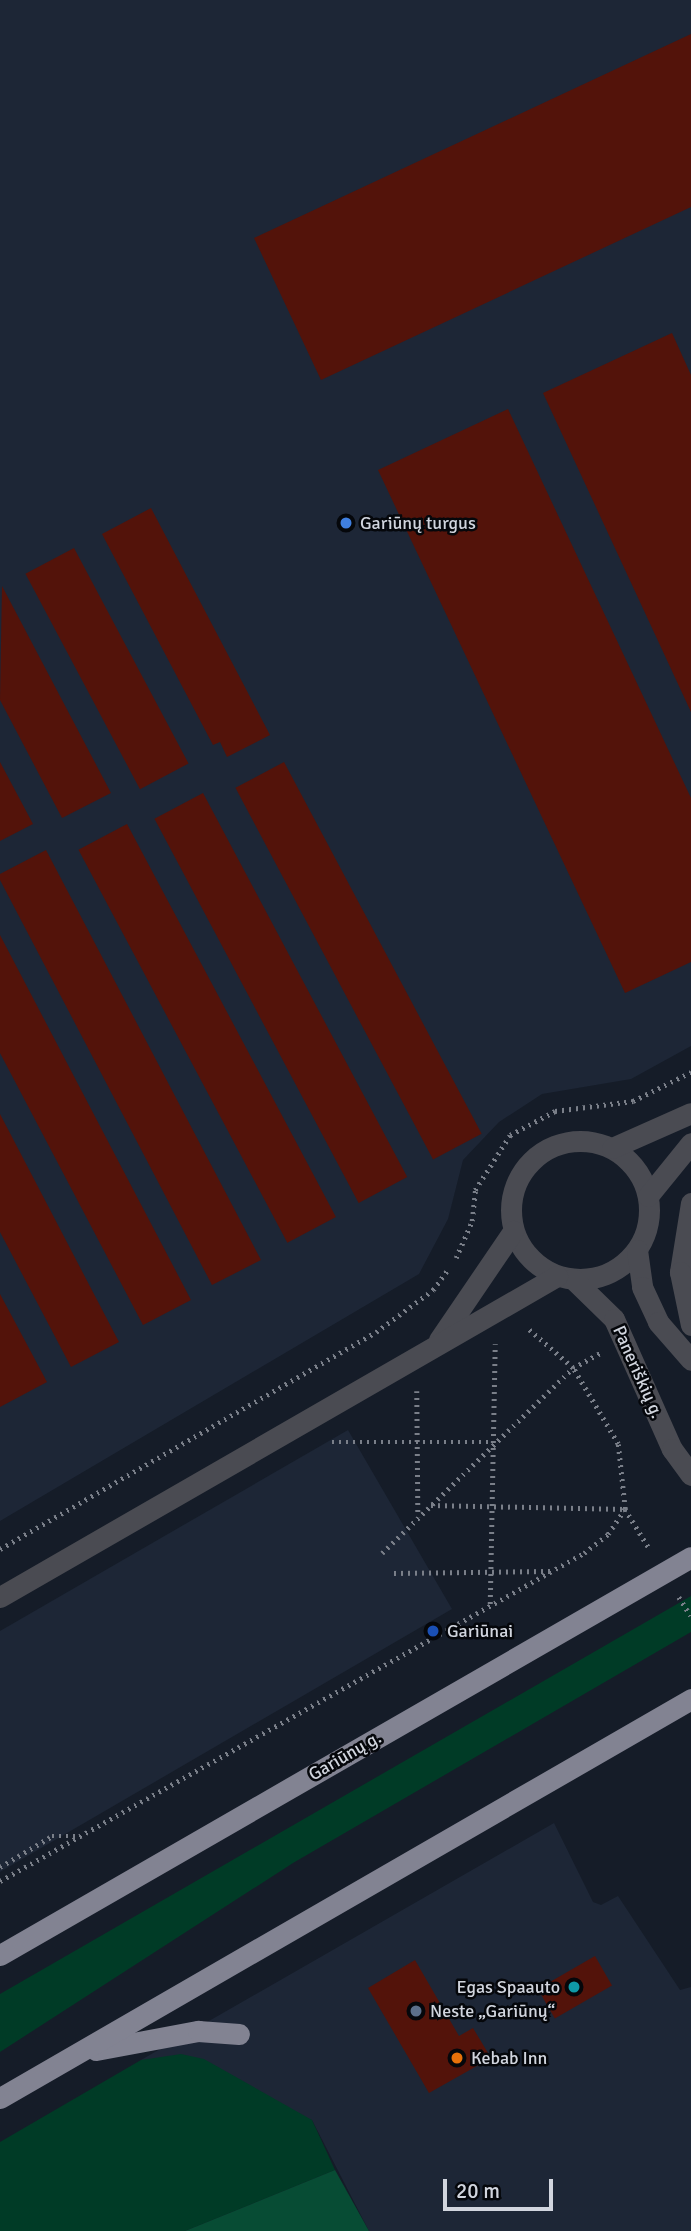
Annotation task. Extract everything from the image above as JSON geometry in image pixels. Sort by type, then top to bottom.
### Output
[{"type":"highway","name":"Gariūnų g.","points":[[0,1955],[691,1557]]},
{"type":"highway","points":[[0,2098],[691,1699]]},
{"type":"highway","points":[[74,2056],[198,2031],[239,2034]]},
{"type":"street","points":[[611,1148],[691,1113]]},
{"type":"street","points":[[0,1597],[439,1340],[476,1326],[565,1277],[608,1273],[637,1250],[646,1233],[648,1196],[641,1176],[611,1148],[572,1141],[535,1157],[513,1191],[513,1231],[439,1340]]},
{"type":"street","points":[[648,1196],[691,1143]]},
{"type":"street","points":[[691,1203],[680,1272],[691,1325]]},
{"type":"street","name":"Paneriškių g.","points":[[513,1231],[536,1264],[565,1277],[614,1319],[672,1448],[691,1475]]},
{"type":"street","points":[[637,1250],[642,1287],[658,1322],[691,1360]]},
{"type":"path","points":[[0,1549],[405,1313],[433,1290],[456,1258],[485,1169],[528,1122],[555,1111],[633,1101],[691,1072]]},
{"type":"path","points":[[513,1329],[522,1322]]},
{"type":"path","points":[[490,1605],[495,1340],[504,1335]]},
{"type":"path","points":[[417,1355],[418,1517]]},
{"type":"path","points":[[0,1881],[551,1571],[608,1534],[625,1509],[618,1444],[572,1368],[492,1442],[382,1553]]},
{"type":"path","points":[[317,1442],[492,1442]]},
{"type":"path","points":[[430,1505],[625,1509]]},
{"type":"path","points":[[394,1573],[551,1571]]},
{"type":"path","points":[[0,1867],[52,1836],[81,1836]]},
{"type":"shaded area","name":"Gariūnų turgus","points":[[0,0],[691,0],[691,1046],[631,1079],[542,1094],[499,1122],[463,1160],[448,1219],[419,1274],[0,1521]]},
{"type":"shaded area","points":[[348,1430],[452,1609],[0,1872],[0,1631]]},
{"type":"shaded area","points":[[554,1823],[593,1902],[601,1905],[618,1896],[680,1990],[691,1987],[691,2231],[369,2231],[312,2120],[141,2060]]},
{"type":"green space","points":[[691,1596],[691,1632],[293,1863],[0,2052],[0,1994]]},
{"type":"green space","points":[[181,2054],[204,2059],[312,2120],[335,2170],[185,2231],[0,2231],[0,2142],[141,2060]]},
{"type":"green space","points":[[335,2170],[369,2231],[185,2231]]},
{"type":"building","points":[[691,34],[691,207],[321,380],[254,238]]},
{"type":"building","points":[[672,333],[691,375],[691,712],[543,393]]},
{"type":"building","points":[[508,409],[691,798],[691,962],[625,993],[378,470]]},
{"type":"building","points":[[151,508],[270,735],[227,757],[220,742],[213,745],[102,534]]},
{"type":"building","points":[[74,548],[189,763],[140,789],[25,574]]},
{"type":"building","points":[[2,586],[111,793],[62,818],[0,700]]},
{"type":"building","points":[[0,762],[33,824],[0,841]]},
{"type":"building","points":[[284,762],[482,1134],[433,1160],[235,788]]},
{"type":"building","points":[[203,793],[407,1177],[359,1203],[154,819]]},
{"type":"building","points":[[127,824],[336,1217],[287,1243],[78,850]]},
{"type":"building","points":[[46,850],[261,1260],[212,1285],[0,880],[0,874]]},
{"type":"building","points":[[0,935],[191,1300],[143,1325],[0,1053]]},
{"type":"building","points":[[0,1114],[119,1342],[71,1367],[0,1232]]},
{"type":"building","points":[[0,1294],[47,1382],[0,1407]]},
{"type":"building","name":"Egas Spaauto","points":[[595,1956],[612,1985],[555,2018],[538,1989]]},
{"type":"building","points":[[415,1960],[459,2036],[473,2028],[491,2058],[429,2093],[368,1988]]},
{"type":"place","name":"Gariūnų turgus","points":[[346,523]]},
{"type":"place","name":"Gariūnai","points":[[433,1631]]},
{"type":"place","name":"Egas Spaauto","points":[[574,1987]]},
{"type":"place","name":"Neste „Gariūnų“","points":[[416,2011]]},
{"type":"place","name":"Kebab Inn","points":[[457,2058]]}]
